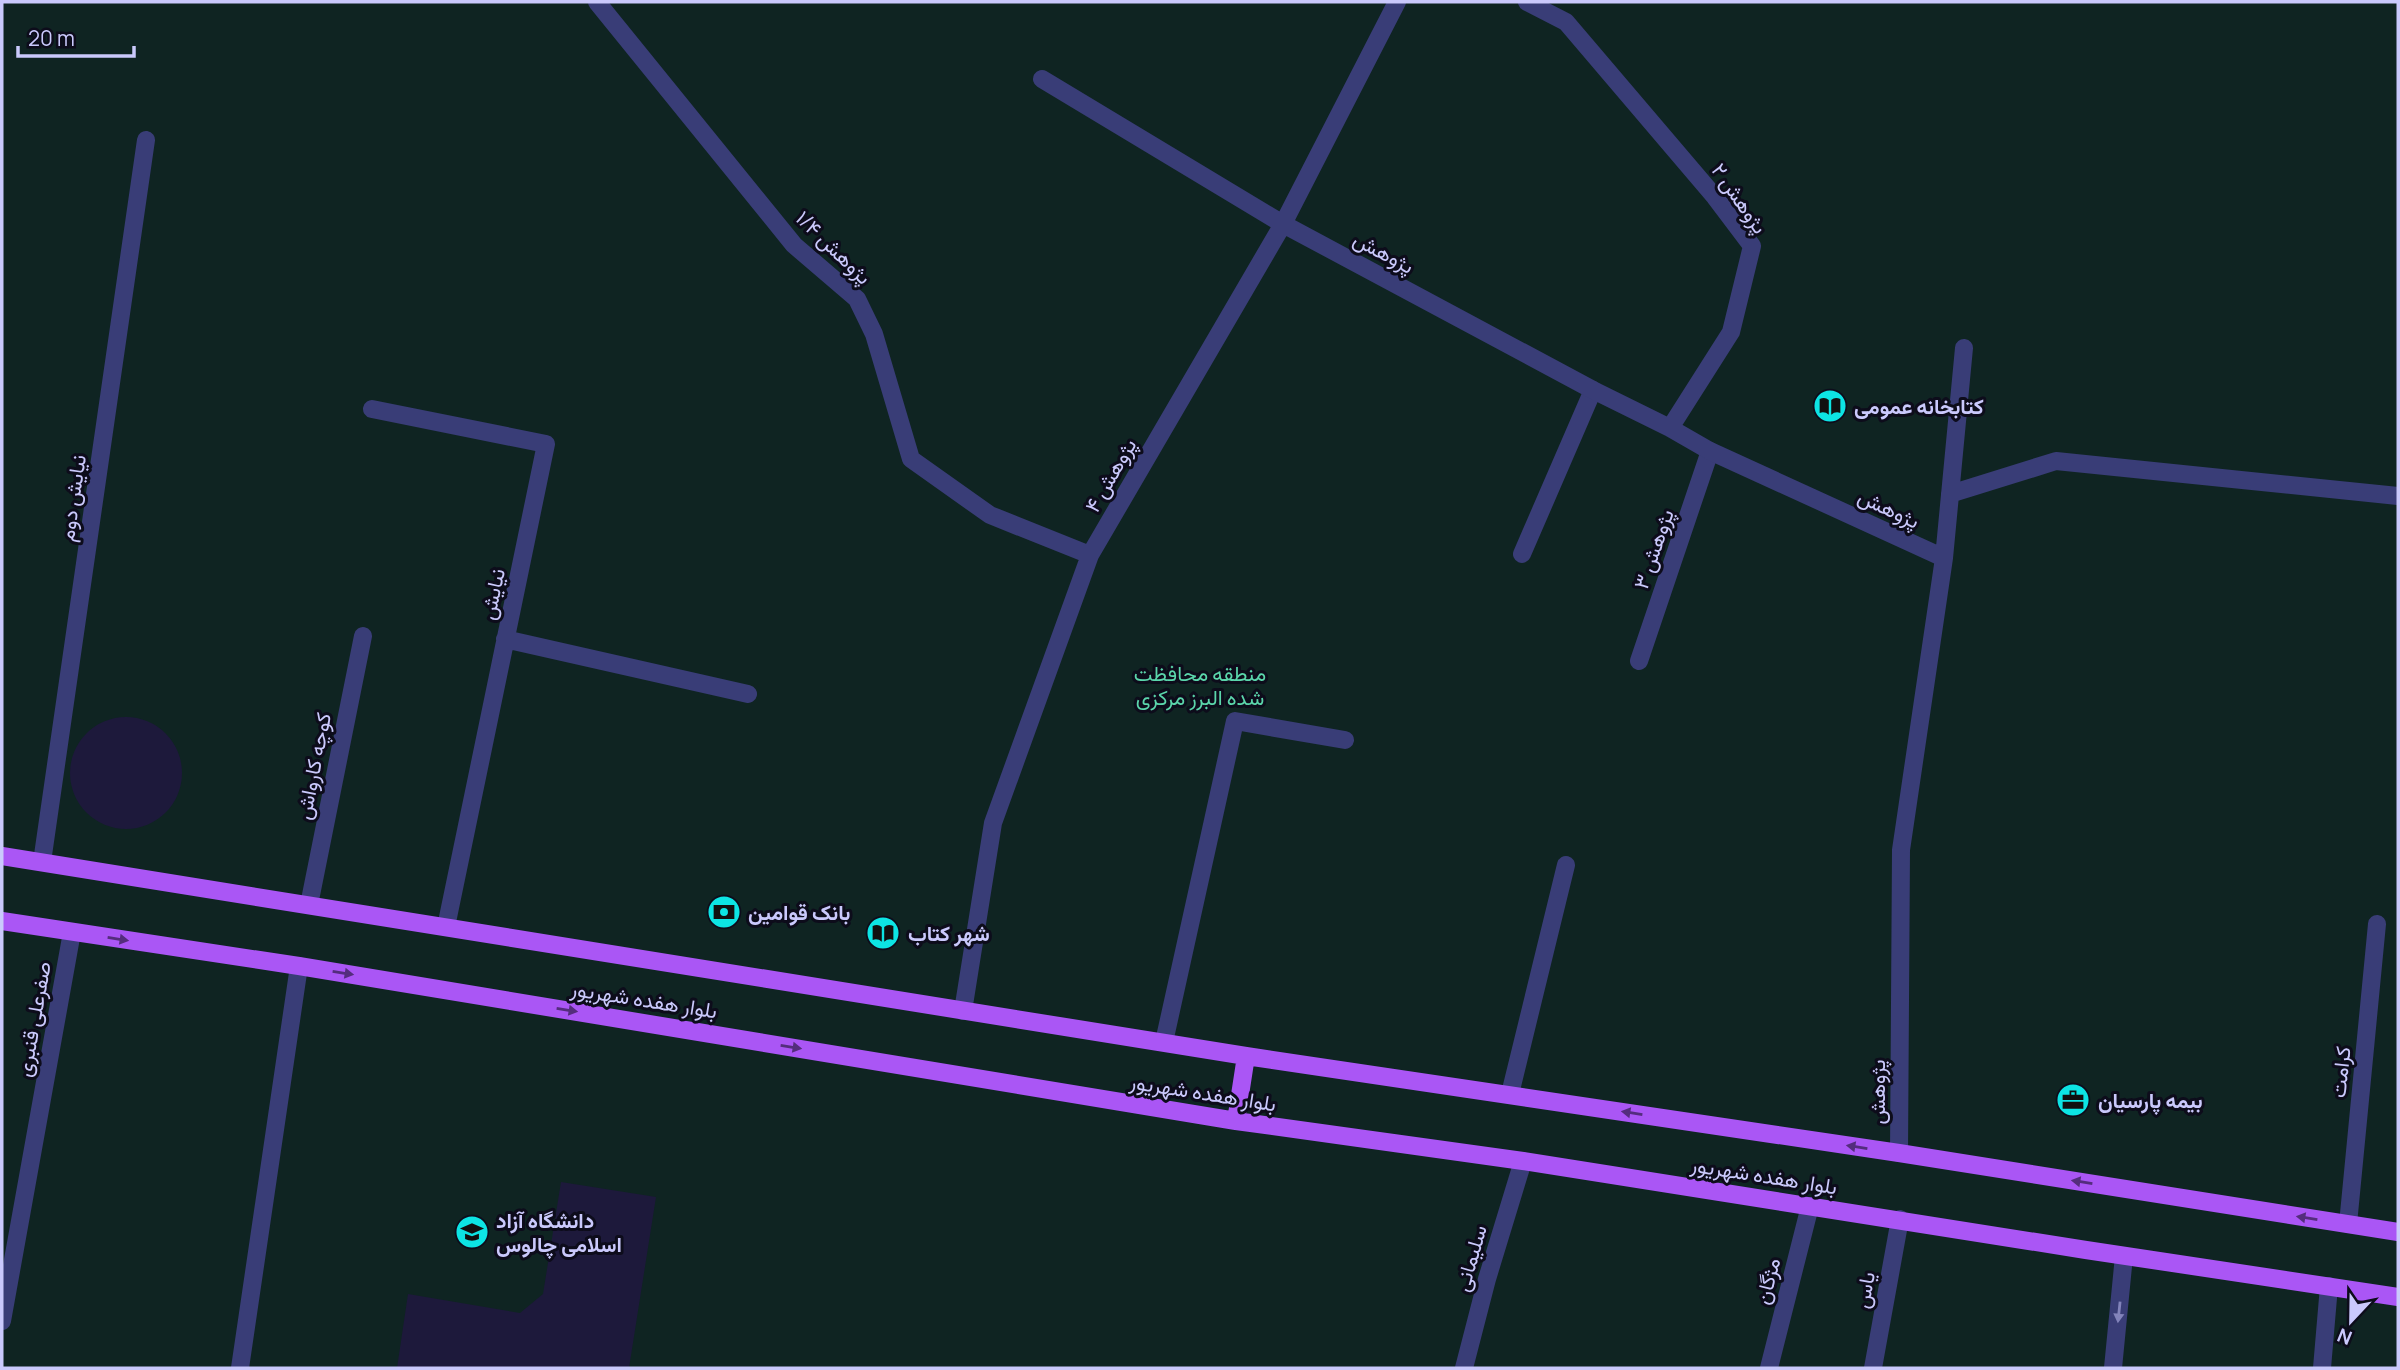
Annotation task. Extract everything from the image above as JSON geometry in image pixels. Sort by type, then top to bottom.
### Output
[{"type":"main road","name":"بلوار هفده شهریور","points":[[2,856],[1246,1056],[1899,1153],[2398,1232]]},
{"type":"main road","name":"بلوار هفده شهریور","points":[[2,921],[299,966],[1236,1121],[1523,1161],[2398,1297]]},
{"type":"main road","points":[[1236,1121],[1246,1056]]},
{"type":"street","name":"پژوهش ۱/۴","points":[[597,2],[794,245],[857,299],[874,334],[911,459],[990,515],[1090,555]]},
{"type":"street","name":"پژوهش ۴","points":[[963,1011],[993,823],[1090,555],[1283,224],[1397,2]]},
{"type":"street","name":"پژوهش ۲","points":[[1527,2],[1566,22],[1715,197],[1752,246],[1731,332],[1670,428]]},
{"type":"street","name":"پژوهش","points":[[1042,79],[1283,224],[1592,390],[1710,451],[1944,558],[1901,850],[1899,1153]]},
{"type":"street","name":"نیایش دوم","points":[[43,862],[146,140]]},
{"type":"street","points":[[1944,558],[1964,348]]},
{"type":"street","points":[[1522,554],[1592,390]]},
{"type":"street","name":"نیایش","points":[[372,409],[546,444],[446,927]]},
{"type":"street","name":"پژوهش ۳","points":[[1639,661],[1710,451]]},
{"type":"street","points":[[1950,494],[2056,461],[2398,496]]},
{"type":"street","name":"کوچه کارواش","points":[[309,905],[362,636]]},
{"type":"street","points":[[505,639],[748,694]]},
{"type":"street","points":[[1164,1042],[1235,721],[1345,740]]},
{"type":"street","points":[[1510,1094],[1566,866]]},
{"type":"street","name":"کرامت","points":[[2348,1224],[2378,924]]},
{"type":"street","name":"صفرعلی قنبری","points":[[2,1321],[72,932]]},
{"type":"street","points":[[240,1368],[299,966]]},
{"type":"street","name":"سلیمانی","points":[[1464,1368],[1487,1279],[1523,1161]]},
{"type":"street","name":"مژگان","points":[[1769,1368],[1810,1206]]},
{"type":"street","name":"یاس","points":[[1873,1368],[1900,1219]]},
{"type":"street","points":[[2113,1368],[2124,1256]]},
{"type":"street","points":[[2322,1368],[2329,1286]]},
{"type":"green space","name":"منطقه محافظت شده البرز مرکزی","points":[[2,2],[2398,2],[2398,1368],[2,1368]]},
{"type":"building","points":[[126,717],[147,721],[166,733],[178,752],[182,773],[178,794],[166,813],[147,825],[126,829],[105,825],[86,813],[74,794],[70,773],[74,752],[86,733],[105,721]]},
{"type":"building","points":[[561,1182],[656,1197],[629,1368],[397,1368],[408,1294],[520,1313],[543,1294]]},
{"type":"place","name":"کتابخانه عمومی","points":[[1830,406]]},
{"type":"place","name":"بانک قوامین","points":[[724,912]]},
{"type":"place","name":"شهر کتاب","points":[[883,933]]},
{"type":"place","name":"بیمه پارسیان","points":[[2073,1100]]},
{"type":"place","name":"دانشگاه آزاد اسلامی چالوس","points":[[472,1232]]}]
